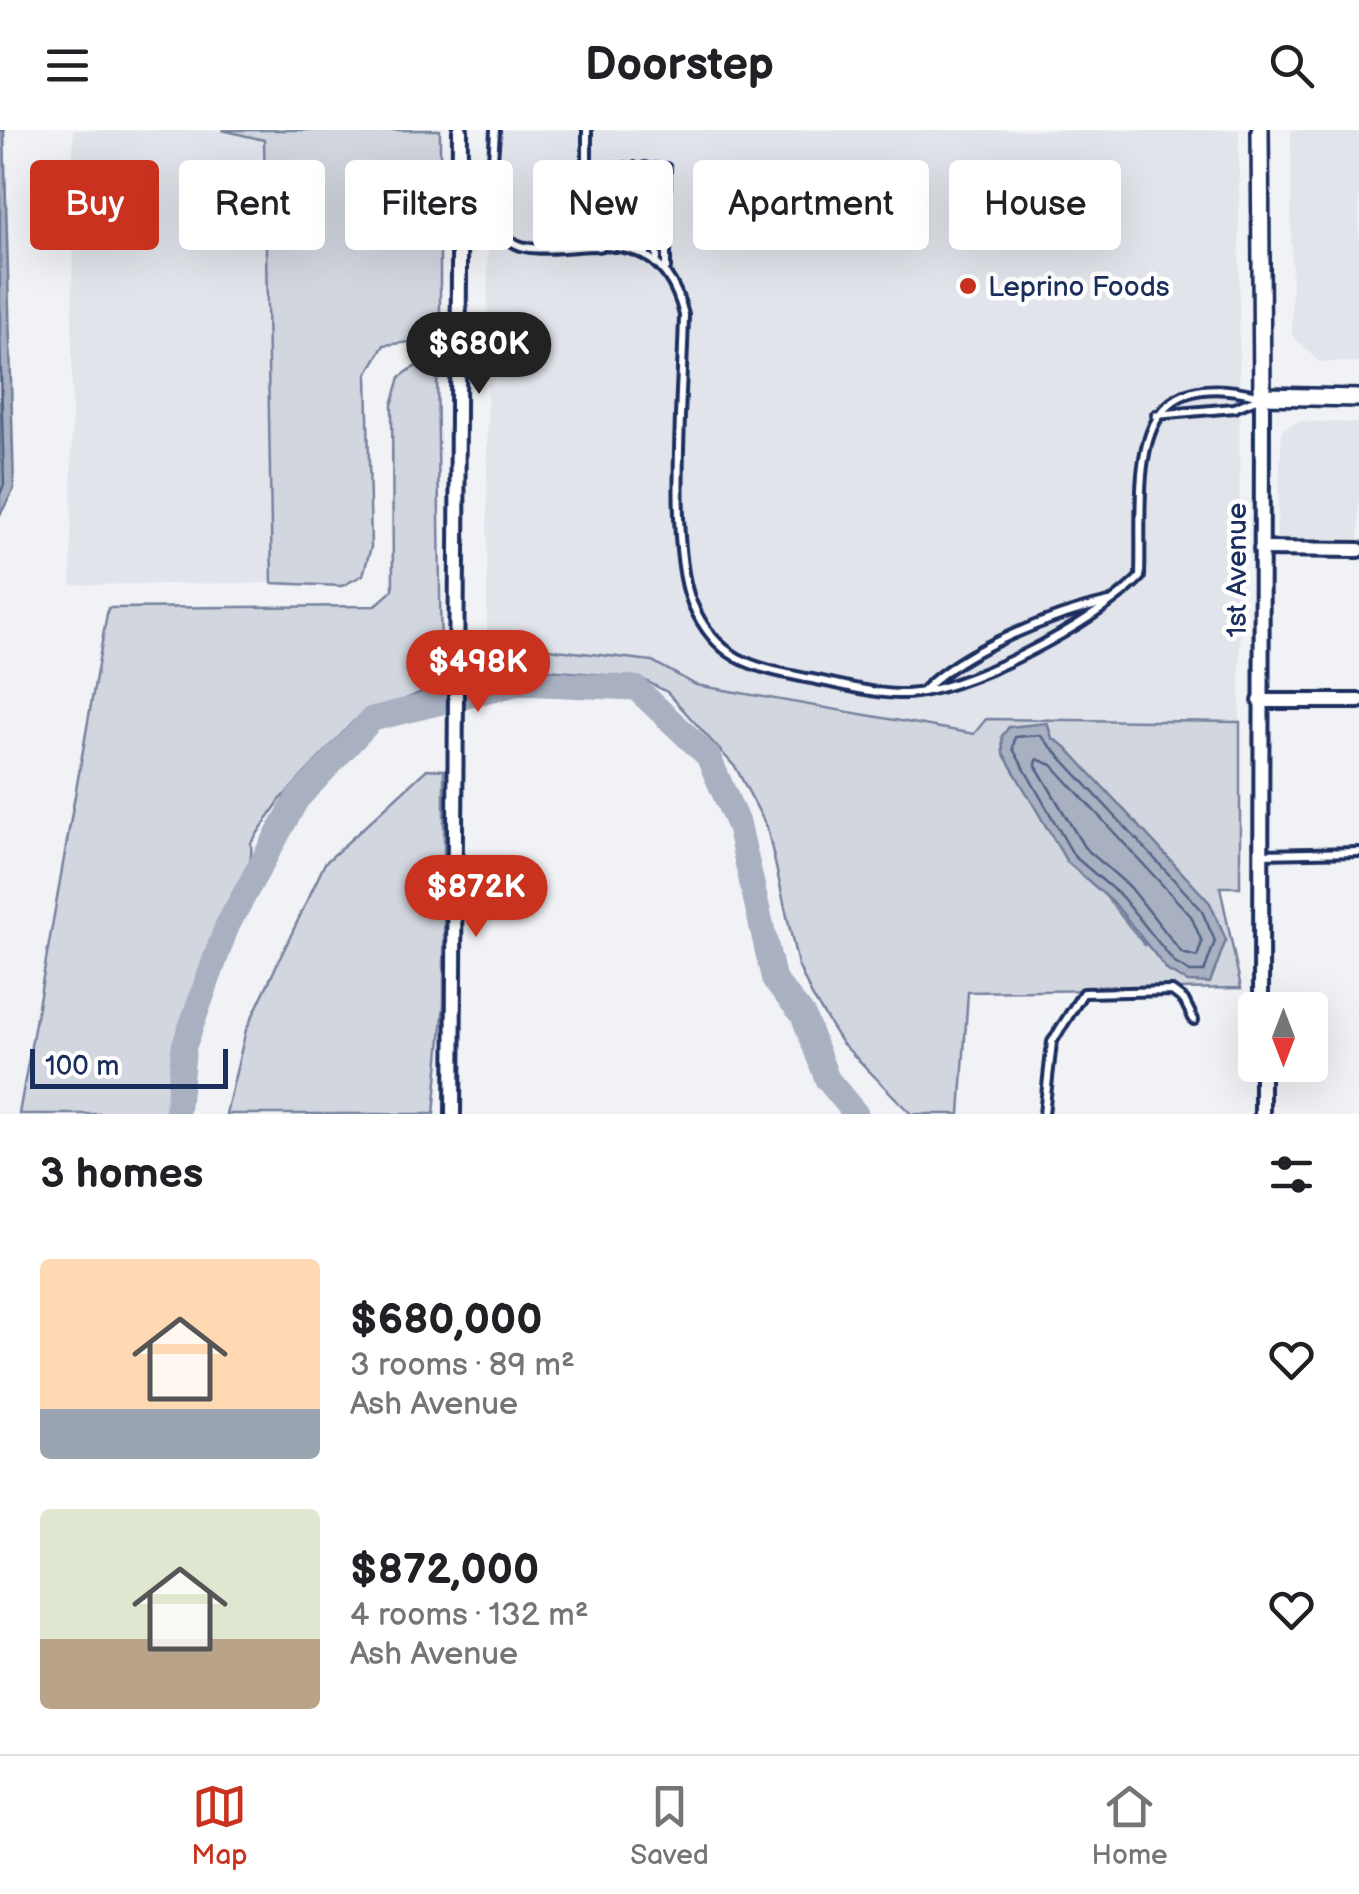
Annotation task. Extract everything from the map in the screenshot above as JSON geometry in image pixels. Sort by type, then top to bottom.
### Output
[{"type":"street","points":[[454,1114],[460,130]]},
{"type":"street","name":"1st Avenue","points":[[1260,130],[1261,992]]},
{"type":"street","points":[[1262,396],[1359,398]]},
{"type":"street","points":[[1262,550],[1359,550]]},
{"type":"street","points":[[1260,701],[1359,701]]},
{"type":"street","points":[[1262,1082],[1262,1114]]},
{"type":"lane","points":[[494,130],[497,224],[510,241],[533,248]]},
{"type":"lane","points":[[588,130],[588,160]]},
{"type":"lane","points":[[631,250],[657,260],[666,270],[677,284],[684,315],[680,564],[692,604],[712,638],[748,666],[900,694],[948,687],[1078,626],[1117,600],[1140,577],[1143,470],[1155,415],[1181,392],[1235,389],[1262,396]]},
{"type":"lane","points":[[657,250],[657,260]]},
{"type":"lane","points":[[666,250],[666,270]]},
{"type":"lane","points":[[1155,415],[1234,408],[1262,396]]},
{"type":"lane","points":[[923,691],[941,672],[1068,611],[1117,600]]},
{"type":"lane","points":[[1261,854],[1359,852]]},
{"type":"lane","points":[[1044,1114],[1052,1042],[1083,994],[1172,991],[1184,1000],[1194,1020]]},
{"type":"shaded area","points":[[73,130],[222,130],[264,139],[264,160],[179,160],[179,250],[266,250],[272,583],[71,585],[72,250],[159,250],[159,160],[73,160]]},
{"type":"shaded area","points":[[222,130],[440,130],[440,160],[345,160],[345,250],[440,250],[440,339],[384,345],[367,374],[371,547],[363,575],[342,586],[272,583],[266,250],[325,250],[325,160],[264,160],[264,140]]},
{"type":"shaded area","points":[[488,130],[1239,130],[1240,722],[986,719],[974,734],[696,685],[652,661],[487,641],[488,250],[513,250],[513,160],[488,160]]},
{"type":"shaded area","points":[[1291,130],[1359,130],[1359,362],[1319,362],[1292,335]]},
{"type":"shaded area","points":[[414,367],[437,367],[441,666],[531,647],[652,661],[696,685],[974,734],[986,719],[1240,722],[1240,887],[1220,887],[1241,988],[968,992],[960,1114],[911,1114],[841,1042],[812,996],[798,965],[767,827],[736,768],[667,692],[640,678],[524,668],[476,686],[422,692],[354,721],[280,800],[251,843],[245,878],[209,957],[183,1045],[170,1114],[19,1114],[108,608],[375,606],[393,590],[392,405],[400,377]],"holes":[[[1047,723],[1145,946],[1100,889]]]},
{"type":"shaded area","points":[[1298,421],[1359,423],[1359,546],[1276,546],[1282,430]]},
{"type":"shaded area","points":[[427,769],[444,770],[444,1004],[434,1114],[226,1114],[246,1030],[325,863]]},
{"type":"water","points":[[0,130],[4,130],[14,489],[0,515]]},
{"type":"water","points":[[1047,723],[1052,738],[1066,747],[1210,903],[1226,940],[1210,983],[1188,982],[1168,971],[1115,904],[1067,862],[1003,753],[1002,736],[1009,727]]},
{"type":"waterway","points":[[177,1114],[184,1046],[227,926],[297,799],[372,719],[519,683],[636,688],[708,756],[739,827],[774,980],[803,1015],[827,1079],[856,1114]]},
{"type":"place","name":"Leprino Foods","points":[[968,286]]}]
